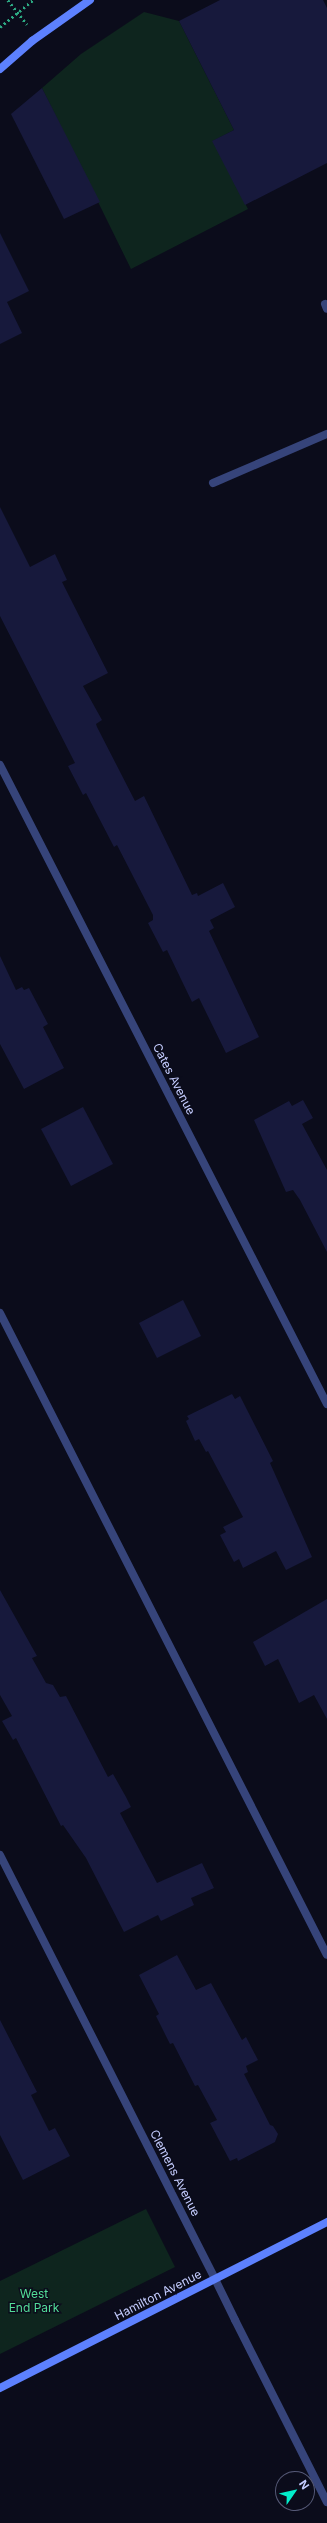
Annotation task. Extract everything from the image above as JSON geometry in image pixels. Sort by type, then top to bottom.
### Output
[{"type":"street","points":[[0,69],[37,37],[90,0]]},
{"type":"street","points":[[212,483],[327,434]]},
{"type":"street","name":"Cates Avenue","points":[[0,765],[327,1404]]},
{"type":"street","points":[[0,1313],[327,1955]]},
{"type":"street","name":"Clemens Avenue","points":[[0,1855],[327,2502]]},
{"type":"street","name":"Hamilton Avenue","points":[[0,2388],[327,2222]]},
{"type":"path","points":[[8,0],[37,37]]},
{"type":"path","points":[[0,27],[33,0]]},
{"type":"green space","points":[[144,12],[179,21],[234,130],[213,141],[248,209],[131,269],[42,88],[81,54]]},
{"type":"green space","name":"West End Park","points":[[146,2209],[175,2267],[0,2354],[0,2281]]},
{"type":"building","points":[[220,0],[323,0],[327,8],[327,163],[245,205],[212,141],[234,130],[179,21]]},
{"type":"building","points":[[42,88],[100,202],[64,219],[11,114]]},
{"type":"building","points":[[0,233],[29,291],[7,302],[22,333],[0,344]]},
{"type":"building","points":[[0,507],[30,567],[55,554],[67,580],[62,582],[108,673],[83,686],[102,720],[96,724],[97,727],[135,801],[144,796],[192,895],[197,893],[198,896],[223,883],[235,907],[210,920],[214,928],[209,931],[259,1037],[226,1053],[199,998],[192,1002],[167,950],[163,952],[148,923],[153,920],[153,915],[117,845],[114,847],[86,793],[83,795],[68,766],[75,763],[0,616]]},
{"type":"building","points":[[0,956],[16,990],[22,987],[24,990],[29,988],[48,1024],[43,1027],[64,1068],[24,1089],[0,1044]]},
{"type":"building","points":[[303,1100],[313,1118],[302,1124],[327,1170],[327,1252],[300,1200],[293,1190],[286,1192],[254,1120],[289,1101],[292,1106]]},
{"type":"building","points":[[83,1107],[113,1164],[71,1186],[41,1129]]},
{"type":"building","points":[[183,1300],[201,1336],[157,1358],[139,1323]]},
{"type":"building","points":[[232,1394],[235,1399],[240,1396],[273,1461],[270,1463],[312,1557],[286,1570],[276,1551],[243,1568],[239,1559],[234,1562],[220,1535],[226,1532],[223,1527],[243,1517],[208,1451],[206,1452],[199,1439],[195,1441],[186,1421],[189,1419],[187,1416]]},
{"type":"building","points":[[0,1590],[37,1656],[32,1658],[46,1683],[53,1685],[60,1697],[66,1696],[108,1777],[113,1774],[126,1797],[131,1807],[120,1813],[157,1883],[202,1863],[214,1888],[191,1898],[194,1905],[161,1921],[158,1915],[124,1932],[86,1858],[63,1825],[61,1826],[16,1738],[13,1740],[2,1721],[12,1716],[0,1695]]},
{"type":"building","points":[[327,1599],[327,1719],[314,1695],[299,1703],[278,1659],[265,1666],[253,1642]]},
{"type":"building","points":[[177,1955],[196,1990],[211,1983],[242,2040],[246,2037],[258,2060],[246,2066],[248,2072],[244,2074],[270,2125],[273,2126],[278,2134],[275,2142],[238,2161],[237,2158],[230,2161],[210,2123],[217,2120],[198,2085],[195,2086],[173,2043],[170,2044],[156,2016],[159,2014],[139,1975]]},
{"type":"building","points":[[0,2020],[37,2092],[31,2095],[49,2131],[55,2128],[70,2156],[23,2180],[0,2135]]}]
